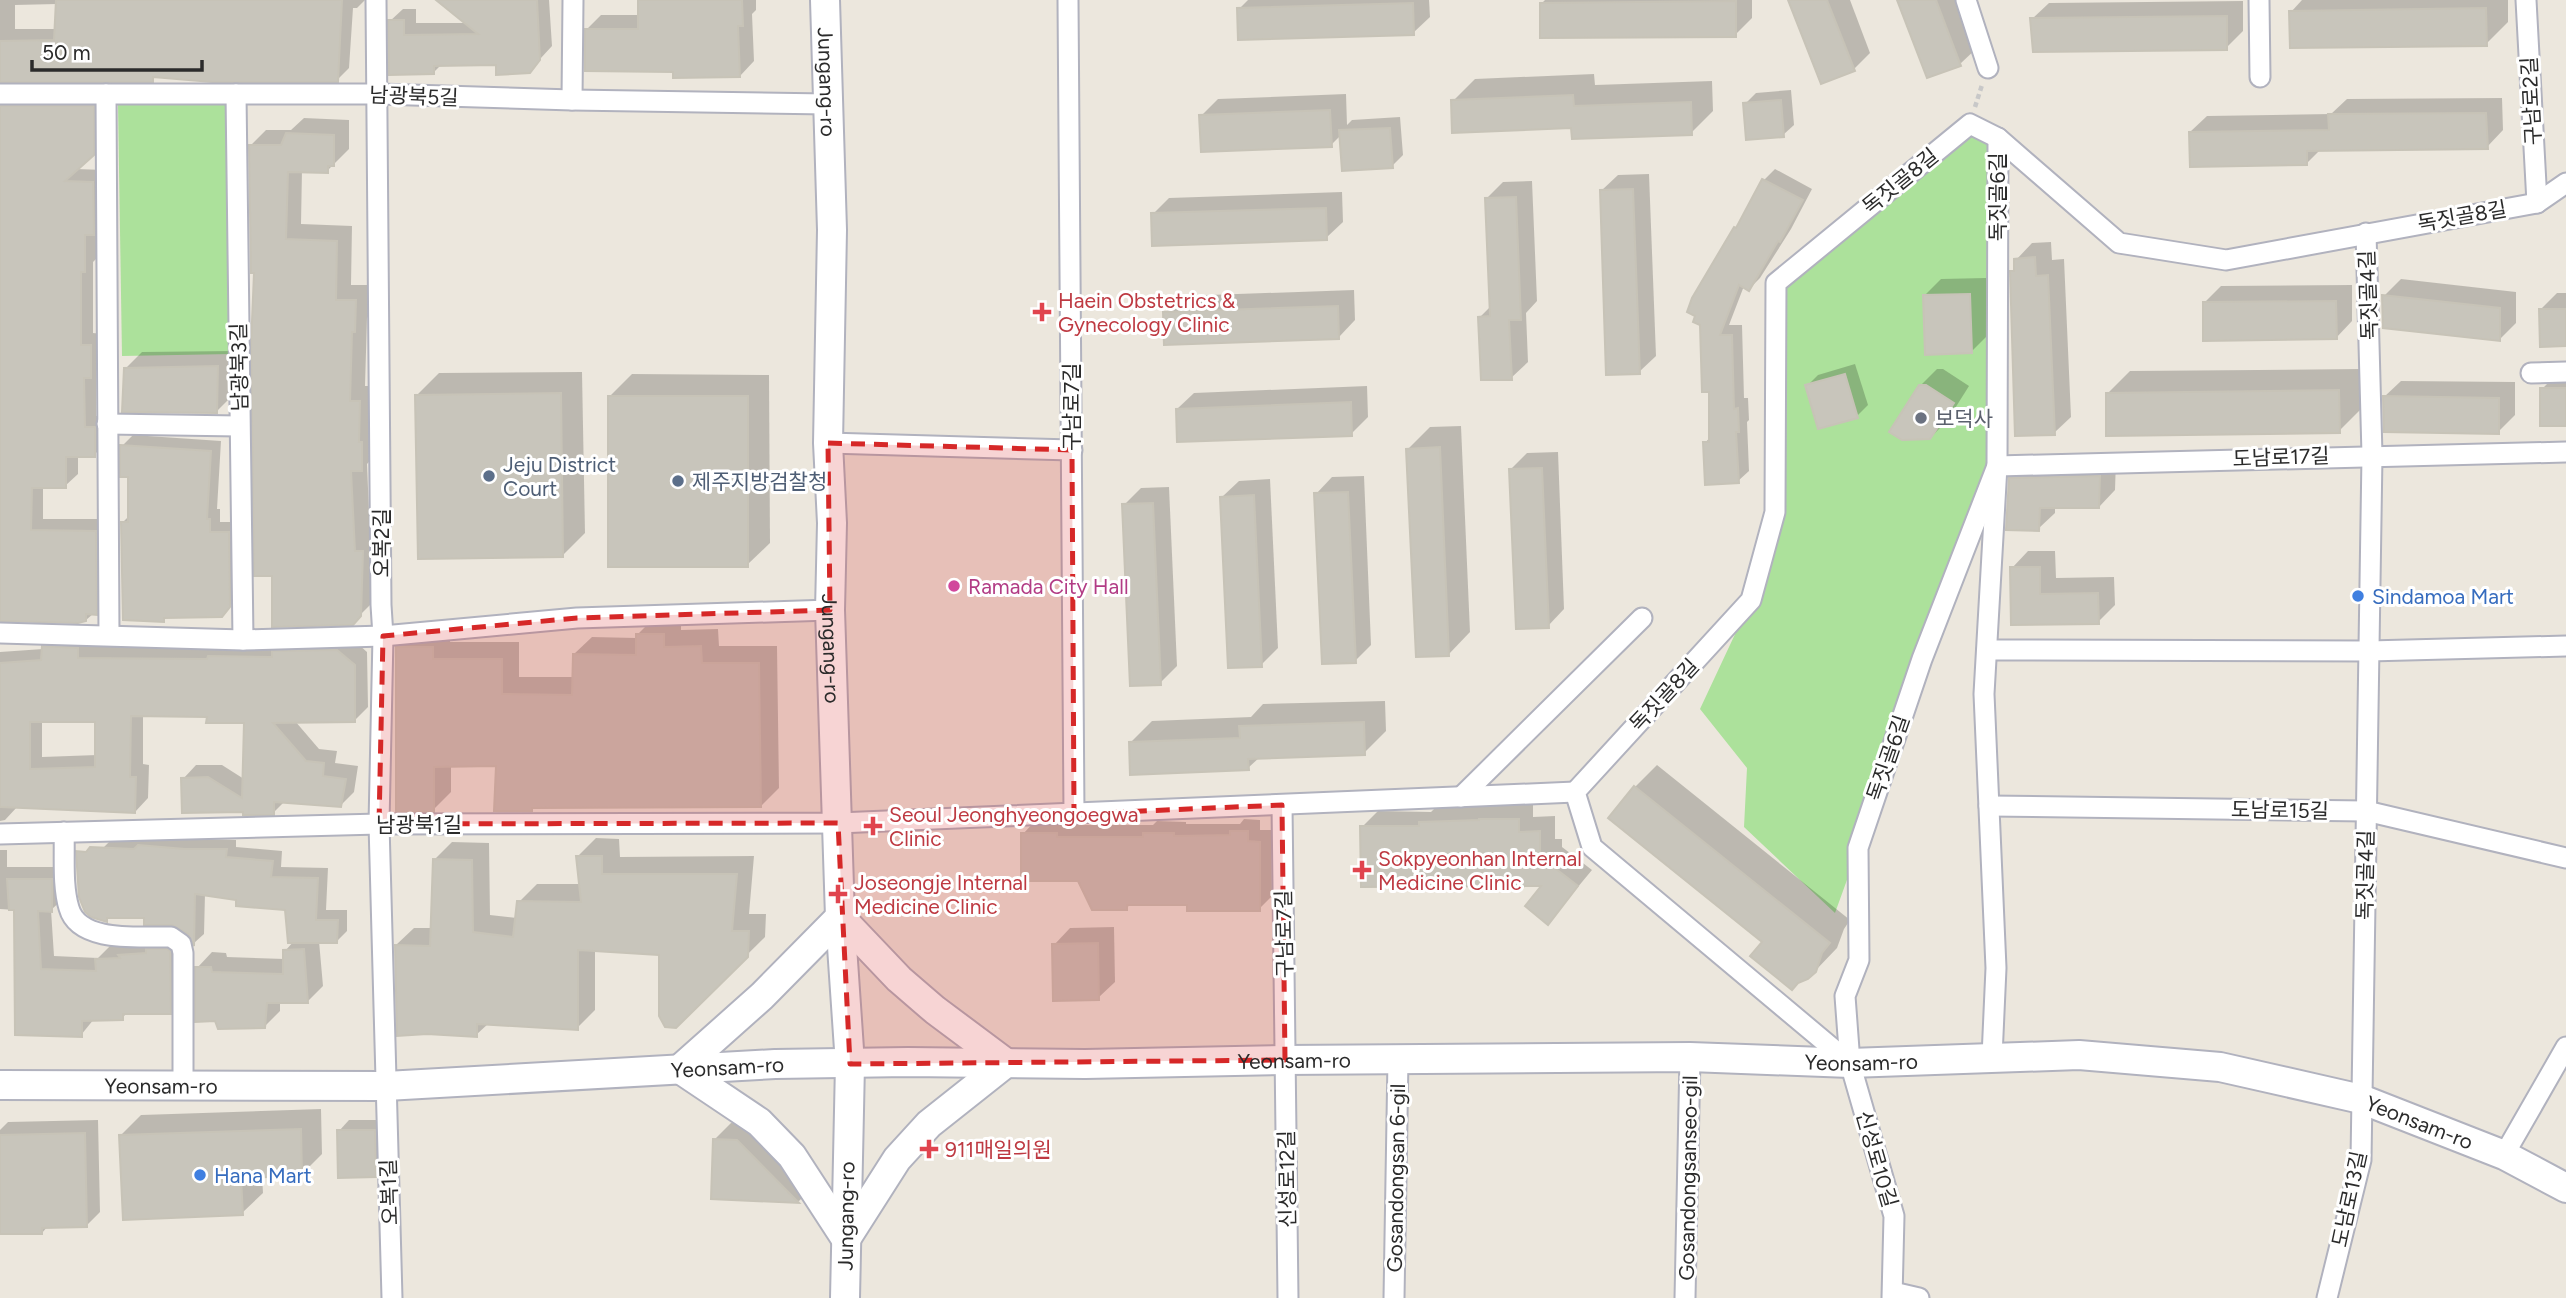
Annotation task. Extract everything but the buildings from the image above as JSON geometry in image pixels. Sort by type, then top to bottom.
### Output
[{"type":"main road","name":"Jungang-ro","points":[[825,0],[832,230],[828,443],[832,523],[830,610],[840,917],[850,1064],[845,1298]]},
{"type":"main road","points":[[840,917],[899,979],[935,1010],[1006,1063],[929,1124],[897,1159],[846,1239],[792,1156],[759,1122],[680,1069],[762,996],[840,917]]},
{"type":"main road","name":"Yeonsam-ro","points":[[0,1085],[386,1086],[775,1064],[908,1062],[1085,1064],[1748,1057],[1850,1063],[2079,1055],[2220,1067],[2361,1099],[2504,1155],[2566,1188]]},
{"type":"street","name":"오복2길","points":[[376,0],[383,636],[379,824],[386,1086]]},
{"type":"street","points":[[572,100],[573,0]]},
{"type":"street","name":"구남로7길","points":[[1068,0],[1074,814]]},
{"type":"street","points":[[1966,0],[1988,68]]},
{"type":"street","points":[[2259,0],[2260,77]]},
{"type":"street","name":"구남로2길","points":[[2526,0],[2537,202]]},
{"type":"street","name":"남광북5길","points":[[0,94],[379,94],[827,104]]},
{"type":"street","points":[[106,94],[109,635]]},
{"type":"street","name":"남광북3길","points":[[236,94],[243,639]]},
{"type":"street","name":"독짓골8길","points":[[1575,792],[1751,600],[1775,512],[1776,283],[1970,124],[1998,138],[2119,243],[2226,260],[2537,202],[2566,183]]},
{"type":"street","name":"독짓골6길","points":[[1992,1057],[1996,968],[1984,694],[1997,466],[1998,138]]},
{"type":"street","name":"독짓골4길","points":[[2361,1099],[2372,455],[2366,233]]},
{"type":"street","points":[[2530,373],[2566,372]]},
{"type":"street","points":[[107,424],[239,426]]},
{"type":"street","points":[[828,443],[1072,450]]},
{"type":"street","name":"도남로17길","points":[[1997,466],[2566,452]]},
{"type":"street","name":"독짓골6길","points":[[1850,1063],[1845,996],[1859,960],[1858,848],[1922,659],[1997,466]]},
{"type":"street","points":[[0,633],[243,639],[383,636],[577,618],[830,610]]},
{"type":"street","points":[[1461,797],[1642,618]]},
{"type":"street","points":[[1987,650],[2369,651],[2566,646]]},
{"type":"street","points":[[838,823],[1575,792],[1592,847],[1850,1063]]},
{"type":"street","name":"구남로7길","points":[[1282,805],[1285,1060]]},
{"type":"street","name":"도남로15길","points":[[1989,807],[2366,811],[2566,858]]},
{"type":"street","name":"남광북1길","points":[[0,834],[379,824],[838,823]]},
{"type":"street","points":[[64,832],[68,905],[72,917],[82,927],[100,935],[171,937],[181,944],[183,1085]]},
{"type":"street","points":[[2504,1155],[2566,1047]]},
{"type":"street","name":"Gosandongsanseo-gil","points":[[1685,1298],[1690,1057]]},
{"type":"street","name":"Gosandongsan 6-gil","points":[[1394,1298],[1398,1059]]},
{"type":"street","name":"신성로12길","points":[[1285,1060],[1288,1298]]},
{"type":"street","name":"신성로10길","points":[[1850,1063],[1894,1216],[1892,1295]]},
{"type":"street","name":"오복1길","points":[[386,1086],[392,1298]]},
{"type":"street","name":"도남로13길","points":[[2327,1298],[2361,1160],[2361,1099]]},
{"type":"street","points":[[1892,1295],[1919,1298]]},
{"type":"path","points":[[1970,124],[1988,68]]},
{"type":"highlighted area","points":[[828,443],[1072,450],[1074,814],[1282,805],[1285,1060],[850,1064],[838,823],[379,824],[383,636],[577,618],[830,610]]},
{"type":"green space","points":[[227,103],[232,354],[122,356],[118,104]]},
{"type":"green space","points":[[1970,124],[1998,138],[1997,466],[1835,913],[1744,827],[1747,768],[1700,709],[1751,600],[1775,512],[1776,283]]},
{"type":"place","name":"Haein Obstetrics & Gynecology Clinic","points":[[1042,312]]},
{"type":"place","name":"보덕사","points":[[1921,418]]},
{"type":"place","name":"Jeju District Court","points":[[489,476]]},
{"type":"place","name":"제주지방검찰청","points":[[678,481]]},
{"type":"place","name":"Ramada City Hall","points":[[954,586]]},
{"type":"place","name":"Sindamoa Mart","points":[[2358,596]]},
{"type":"place","name":"Seoul Jeonghyeongoegwa Clinic","points":[[873,826]]},
{"type":"place","name":"Sokpyeonhan Internal Medicine Clinic","points":[[1362,870]]},
{"type":"place","name":"Joseongje Internal Medicine Clinic","points":[[838,894]]},
{"type":"place","name":"911매일의원","points":[[929,1149]]},
{"type":"place","name":"Hana Mart","points":[[200,1175]]}]
